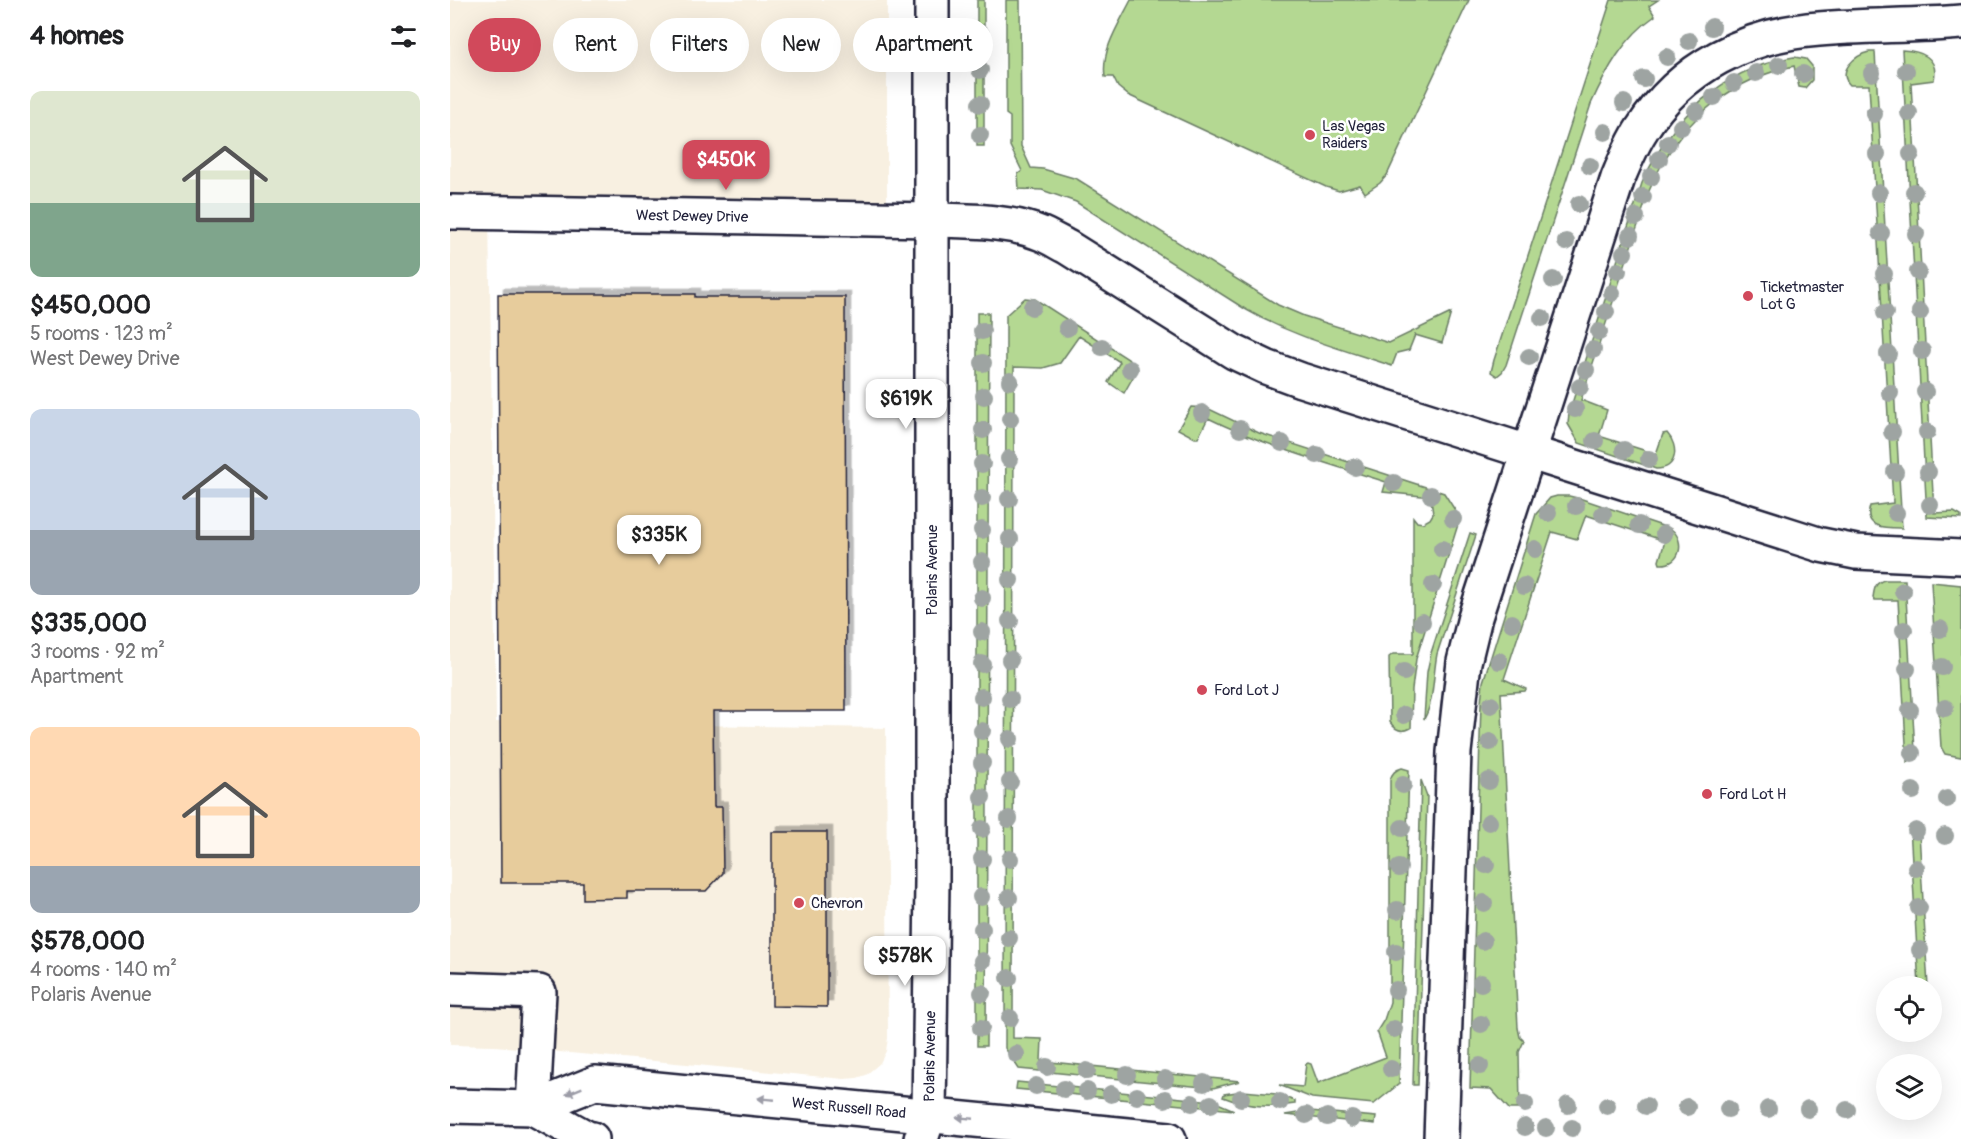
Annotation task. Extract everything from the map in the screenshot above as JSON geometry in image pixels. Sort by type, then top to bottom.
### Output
[{"type":"street","name":"Polaris Avenue","points":[[925,1127],[933,881],[932,0]]},
{"type":"street","points":[[1442,1139],[1453,787],[1457,709],[1464,662],[1475,617],[1618,178],[1642,128],[1668,96],[1683,81],[1706,64],[1733,50],[1760,39],[1818,29],[1961,22]]},
{"type":"street","name":"West Dewey Drive","points":[[450,212],[932,220],[1011,225],[1041,234],[1095,263],[1234,352],[1301,380],[1830,547],[1856,552],[1961,557]]},
{"type":"street","points":[[450,989],[539,993],[533,1108]]},
{"type":"street","name":"West Russell Road","points":[[450,1106],[533,1108],[595,1083],[925,1127],[1169,1139]]},
{"type":"street","name":"West Russell Road","points":[[533,1108],[592,1139]]},
{"type":"shaded area","points":[[450,0],[887,0],[887,18],[853,18],[853,72],[887,72],[887,225],[489,213],[496,722],[886,728],[888,1038],[886,1051],[880,1063],[866,1075],[844,1079],[495,1046],[450,1045]]},
{"type":"green space","points":[[977,0],[984,0],[984,18],[977,18]]},
{"type":"green space","points":[[1006,0],[1020,0],[1021,146],[1031,168],[1043,169],[1077,179],[1278,305],[1304,316],[1389,343],[1451,313],[1442,343],[1415,335],[1409,350],[1397,353],[1392,366],[1317,341],[1262,319],[1076,202],[1042,190],[1019,189],[1018,174],[1022,171],[1010,146],[1010,117],[1006,114]]},
{"type":"green space","name":"Las Vegas Raiders","points":[[1131,0],[1469,0],[1387,175],[1365,193],[1360,185],[1339,191],[1326,187],[1128,95],[1118,87],[1113,77],[1105,77],[1104,67],[1108,47]]},
{"type":"green space","points":[[1611,0],[1658,0],[1649,6],[1655,16],[1625,44],[1603,79],[1591,104],[1506,365],[1497,376],[1491,372],[1494,360]]},
{"type":"green space","points":[[1902,50],[1916,52],[1927,57],[1934,66],[1935,72],[1934,80],[1911,83],[1934,513],[1954,512],[1961,516],[1961,519],[1927,517]]},
{"type":"green space","points":[[1869,52],[1875,52],[1902,528],[1877,526],[1870,519],[1869,514],[1870,506],[1893,503],[1869,85],[1850,85],[1845,74],[1849,64]]},
{"type":"green space","points":[[1794,57],[1806,59],[1812,66],[1812,80],[1805,88],[1799,87],[1794,66],[1746,83],[1725,95],[1706,110],[1673,146],[1649,191],[1581,400],[1607,410],[1599,436],[1656,454],[1663,434],[1667,433],[1675,450],[1672,461],[1663,468],[1656,469],[1579,443],[1568,424],[1569,413],[1642,183],[1654,160],[1684,118],[1722,85],[1744,72]]},
{"type":"green space","points":[[977,72],[984,72],[984,146],[977,146]]},
{"type":"green space","points":[[1025,298],[1035,299],[1128,359],[1137,370],[1124,393],[1108,382],[1120,362],[1079,336],[1060,363],[1043,368],[1014,367],[1013,1038],[1042,1039],[1041,1061],[1240,1081],[1213,1088],[1019,1069],[1005,1048],[1006,315]]},
{"type":"green space","points":[[977,313],[989,313],[986,1046],[977,1046]]},
{"type":"green space","points":[[1191,407],[1207,408],[1259,433],[1444,493],[1460,518],[1416,659],[1412,689],[1411,728],[1399,730],[1390,722],[1389,657],[1393,654],[1413,654],[1413,517],[1417,522],[1423,523],[1430,519],[1433,514],[1431,500],[1422,496],[1383,492],[1386,482],[1274,446],[1208,418],[1198,438],[1195,438],[1178,429]]},
{"type":"green space","points":[[1557,496],[1582,499],[1671,529],[1679,539],[1680,545],[1677,557],[1673,561],[1660,564],[1665,541],[1586,515],[1577,539],[1552,532],[1504,679],[1526,689],[1525,691],[1501,693],[1518,1028],[1520,1037],[1524,1041],[1519,1052],[1520,1109],[1509,1109],[1491,1089],[1470,1088],[1481,703],[1483,682],[1536,514],[1550,498]]},
{"type":"green space","points":[[1470,533],[1476,535],[1437,654],[1431,697],[1424,719],[1427,672],[1431,653]]},
{"type":"green space","points":[[1885,580],[1905,580],[1915,751],[1914,758],[1907,762],[1898,600],[1875,600],[1873,598],[1877,584]]},
{"type":"green space","points":[[1931,582],[1961,585],[1961,757],[1945,754],[1941,747]]},
{"type":"green space","points":[[1402,768],[1409,770],[1399,1084],[1374,1104],[1312,1098],[1279,1085],[1303,1087],[1308,1063],[1311,1064],[1318,1083],[1386,1057],[1377,1031],[1384,1020],[1390,1002],[1390,780],[1394,772]]},
{"type":"green space","points":[[1421,780],[1427,796],[1418,1085],[1413,1085]]},
{"type":"green space","points":[[1910,826],[1919,832],[1927,976],[1918,976]]},
{"type":"green space","points":[[1017,1082],[1213,1101],[1234,1110],[1016,1089]]},
{"type":"green space","points":[[1243,1091],[1276,1094],[1295,1101],[1295,1104],[1258,1106],[1223,1097],[1224,1094]]},
{"type":"green space","points":[[1310,1111],[1376,1117],[1375,1124],[1285,1115]]},
{"type":"building","points":[[498,294],[845,297],[846,711],[713,711],[714,807],[722,807],[723,873],[706,891],[627,891],[627,898],[583,899],[583,883],[501,883]]},
{"type":"building","name":"Chevron","points":[[772,832],[827,832],[827,1007],[772,1006]]},
{"type":"place","name":"Las Vegas Raiders","points":[[1310,135]]},
{"type":"place","name":"Ticketmaster Lot G","points":[[1748,296]]},
{"type":"place","name":"Ford Lot J","points":[[1202,690]]},
{"type":"place","name":"Ford Lot H","points":[[1707,794]]},
{"type":"place","name":"Chevron","points":[[799,903]]}]
